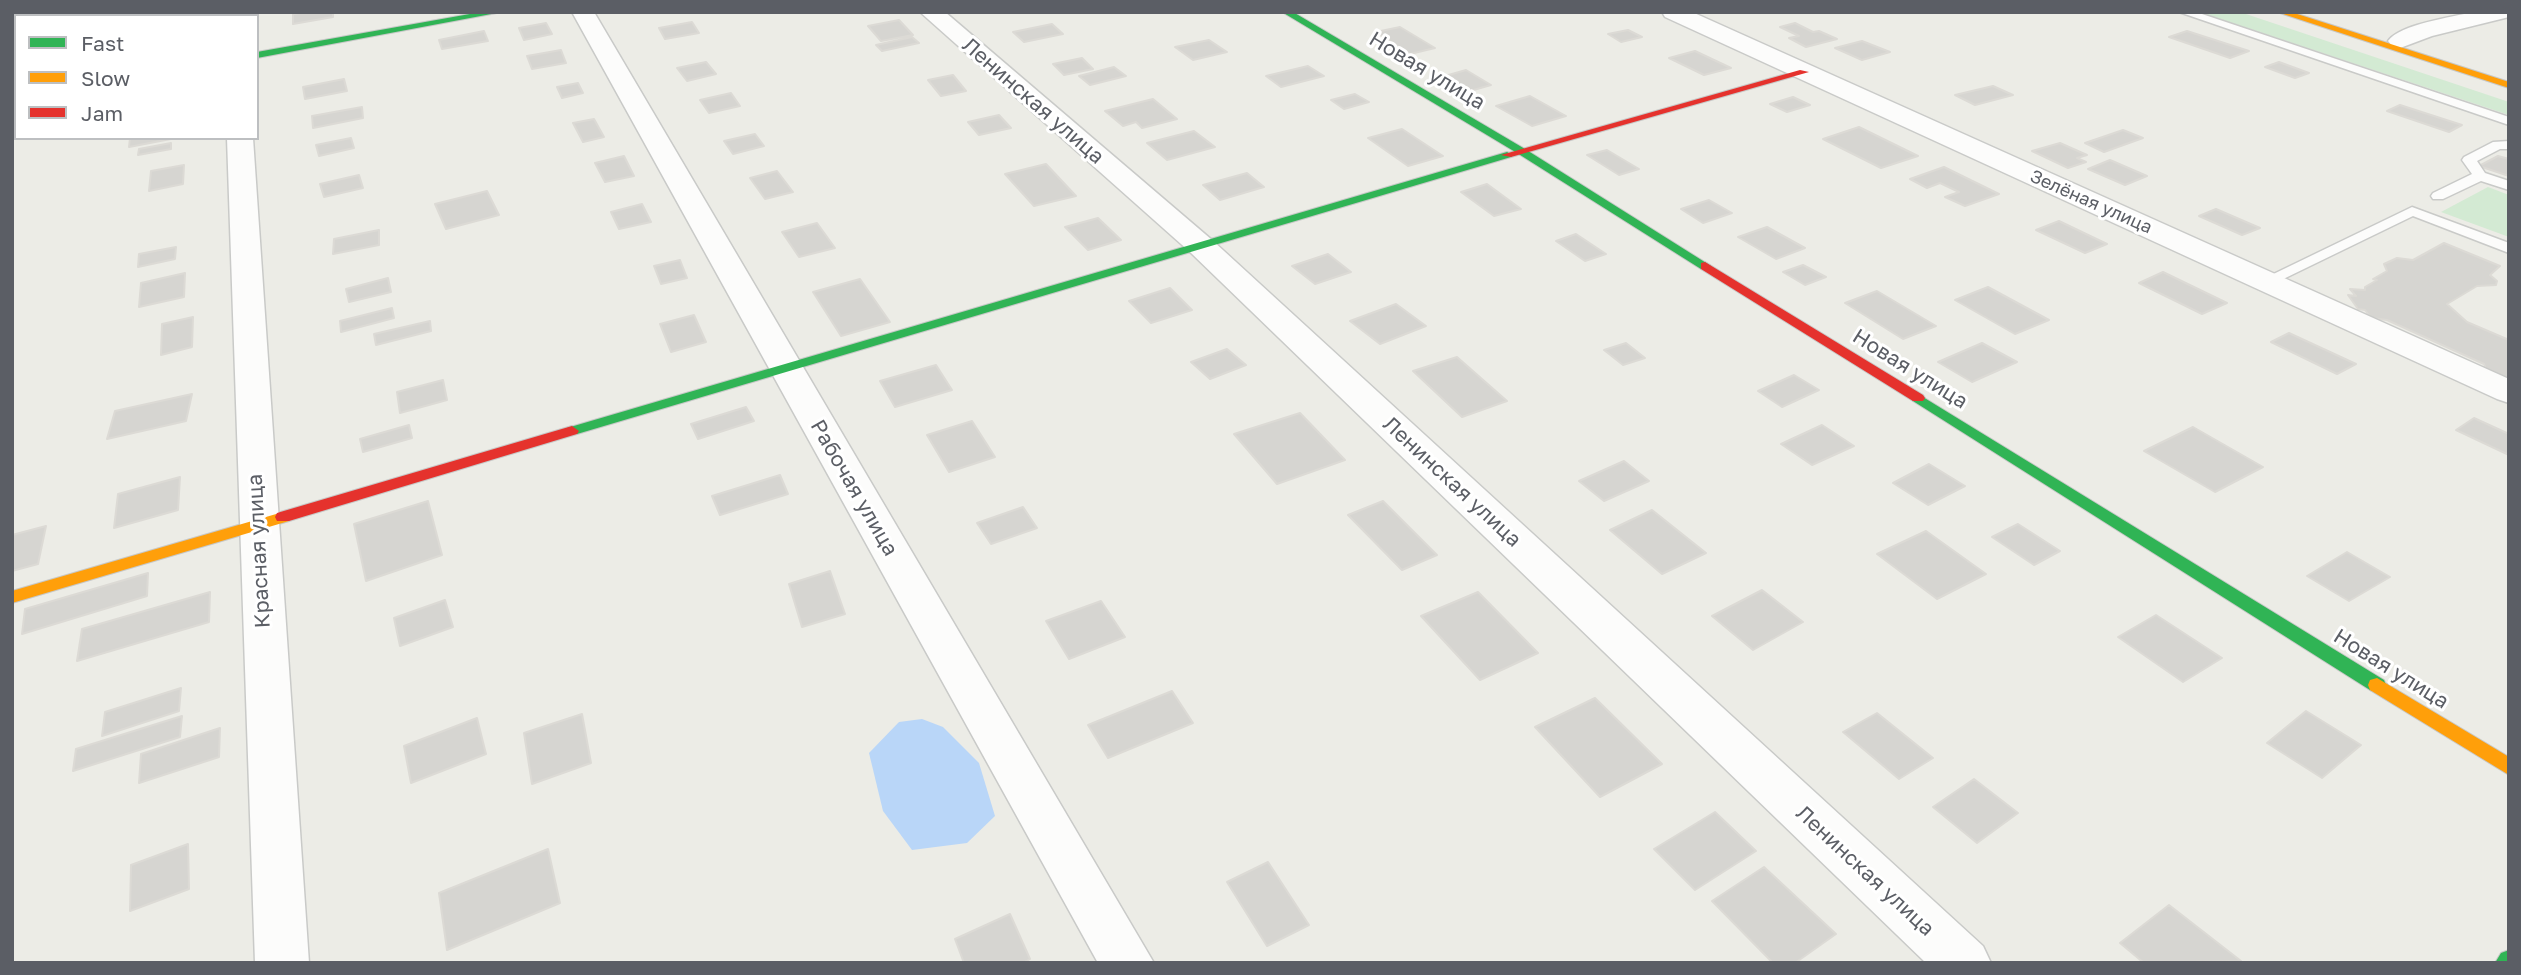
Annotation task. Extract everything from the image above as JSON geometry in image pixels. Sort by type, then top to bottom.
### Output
[{"type":"street","points":[[259,55],[498,12]]},
{"type":"street","name":"Рабочая улица","points":[[583,12],[1127,963]]},
{"type":"street","name":"Ленинская улица","points":[[931,12],[1201,246],[1964,963]]},
{"type":"street","name":"Новая улица","points":[[1286,12],[1521,151],[2509,767]]},
{"type":"street","name":"Зелёная улица","points":[[1673,12],[2509,392]]},
{"type":"street","points":[[2281,12],[2509,85]]},
{"type":"street","points":[[2308,12],[2509,75]]},
{"type":"street","points":[[2400,41],[2424,31],[2503,12]]},
{"type":"street","points":[[12,597],[1521,151],[1804,72]]},
{"type":"street","name":"Красная улица","points":[[240,140],[257,526],[282,963]]},
{"type":"lane","points":[[2184,12],[2509,121]]},
{"type":"lane","points":[[2509,145],[2498,145],[2469,160],[2480,176],[2509,186]]},
{"type":"lane","points":[[2438,196],[2480,176]]},
{"type":"lane","points":[[2267,281],[2412,211],[2509,248]]},
{"type":"green space","points":[[2199,12],[2240,12],[2509,102],[2509,115]]},
{"type":"green space","points":[[2488,187],[2509,195],[2509,237],[2441,212]]},
{"type":"water","points":[[922,719],[943,727],[979,763],[995,816],[967,843],[912,850],[883,811],[869,753],[899,722]]},
{"type":"building","points":[[157,12],[198,12],[194,14]]},
{"type":"building","points":[[333,12],[333,17],[293,24],[293,14]]},
{"type":"building","points":[[899,20],[913,35],[881,41],[868,26]]},
{"type":"building","points":[[692,22],[699,33],[665,39],[659,28]]},
{"type":"building","points":[[546,23],[552,34],[524,40],[519,28]]},
{"type":"building","points":[[1795,23],[1837,39],[1806,47],[1789,38],[1799,36],[1780,27]]},
{"type":"building","points":[[1052,24],[1063,34],[1024,42],[1013,32]]},
{"type":"building","points":[[1400,27],[1435,48],[1410,54],[1376,32]]},
{"type":"building","points":[[1628,30],[1642,37],[1621,42],[1608,34]]},
{"type":"building","points":[[484,31],[488,41],[442,49],[439,40]]},
{"type":"building","points":[[2187,31],[2249,51],[2230,58],[2169,37]]},
{"type":"building","points":[[912,37],[919,43],[882,51],[876,45]]},
{"type":"building","points":[[1209,40],[1227,52],[1193,60],[1175,47]]},
{"type":"building","points":[[1862,41],[1890,52],[1862,60],[1835,48]]},
{"type":"building","points":[[561,50],[566,63],[532,69],[527,56]]},
{"type":"building","points":[[1695,51],[1731,68],[1704,75],[1669,58]]},
{"type":"building","points":[[1082,58],[1093,69],[1064,75],[1053,64]]},
{"type":"building","points":[[706,62],[716,74],[687,81],[677,68]]},
{"type":"building","points":[[2279,62],[2309,73],[2295,78],[2265,67]]},
{"type":"building","points":[[1308,66],[1324,76],[1281,87],[1266,76]]},
{"type":"building","points":[[1114,67],[1126,76],[1090,85],[1079,76]]},
{"type":"building","points":[[1466,70],[1491,85],[1470,91],[1445,76]]},
{"type":"building","points":[[953,75],[966,91],[941,96],[928,80]]},
{"type":"building","points":[[344,79],[347,91],[305,99],[303,87]]},
{"type":"building","points":[[578,83],[583,93],[562,98],[557,87]]},
{"type":"building","points":[[1993,86],[2013,95],[1975,105],[1955,95]]},
{"type":"building","points":[[731,93],[740,106],[709,113],[700,100]]},
{"type":"building","points":[[1355,94],[1369,102],[1344,109],[1331,100]]},
{"type":"building","points":[[1530,96],[1566,116],[1532,126],[1496,106]]},
{"type":"building","points":[[1793,97],[1810,105],[1787,112],[1770,104]]},
{"type":"building","points":[[1153,99],[1177,119],[1142,128],[1136,122],[1123,126],[1105,111]]},
{"type":"building","points":[[2400,105],[2462,125],[2449,132],[2387,111]]},
{"type":"building","points":[[362,107],[363,118],[313,128],[312,116]]},
{"type":"building","points":[[999,115],[1011,128],[979,135],[968,122]]},
{"type":"building","points":[[594,119],[604,137],[583,142],[573,123]]},
{"type":"building","points":[[1859,127],[1918,156],[1881,168],[1823,139]]},
{"type":"building","points":[[1402,129],[1443,156],[1408,166],[1368,138]]},
{"type":"building","points":[[2123,130],[2143,138],[2104,152],[2085,143]]},
{"type":"building","points":[[1194,131],[1215,147],[1167,160],[1147,143]]},
{"type":"building","points":[[755,134],[764,146],[733,154],[724,141]]},
{"type":"building","points":[[351,138],[354,148],[319,156],[316,145]]},
{"type":"building","points":[[130,140],[166,140],[129,147]]},
{"type":"building","points":[[171,143],[171,149],[138,155],[139,149]]},
{"type":"building","points":[[2060,143],[2087,155],[2077,158],[2086,162],[2068,168],[2032,151]]},
{"type":"building","points":[[1607,150],[1639,169],[1619,175],[1587,155]]},
{"type":"building","points":[[624,156],[634,176],[605,182],[595,163]]},
{"type":"building","points":[[2498,156],[2509,159],[2509,176],[2479,166]]},
{"type":"building","points":[[2110,160],[2147,176],[2125,185],[2088,169]]},
{"type":"building","points":[[1046,164],[1076,196],[1034,206],[1005,174]]},
{"type":"building","points":[[184,165],[183,184],[149,191],[151,171]]},
{"type":"building","points":[[1944,167],[1999,194],[1965,206],[1945,197],[1959,192],[1940,183],[1927,188],[1910,179]]},
{"type":"building","points":[[777,171],[793,192],[765,199],[750,178]]},
{"type":"building","points":[[1247,173],[1264,187],[1220,200],[1203,185]]},
{"type":"building","points":[[359,175],[363,188],[324,197],[320,184]]},
{"type":"building","points":[[1487,184],[1521,209],[1494,216],[1461,192]]},
{"type":"building","points":[[487,191],[499,215],[446,229],[435,204]]},
{"type":"building","points":[[1709,200],[1732,213],[1703,223],[1681,209]]},
{"type":"building","points":[[642,204],[651,222],[619,229],[611,212]]},
{"type":"building","points":[[2216,209],[2260,228],[2242,235],[2199,216]]},
{"type":"building","points":[[1098,218],[1121,240],[1088,250],[1065,227]]},
{"type":"building","points":[[2059,221],[2107,244],[2085,253],[2036,230]]},
{"type":"building","points":[[817,223],[835,248],[799,257],[782,232]]},
{"type":"building","points":[[1767,227],[1805,248],[1776,259],[1738,237]]},
{"type":"building","points":[[379,230],[379,245],[333,254],[334,239]]},
{"type":"building","points":[[1576,234],[1606,254],[1585,261],[1556,241]]},
{"type":"building","points":[[2444,243],[2500,266],[2490,275],[2497,281],[2496,285],[2477,286],[2447,304],[2467,322],[2509,340],[2509,380],[2486,369],[2484,364],[2387,320],[2371,318],[2365,310],[2358,309],[2348,295],[2356,296],[2350,289],[2365,290],[2365,287],[2377,280],[2373,279],[2387,271],[2384,264],[2397,258],[2413,260]]},
{"type":"building","points":[[176,247],[175,259],[138,267],[139,254]]},
{"type":"building","points":[[1328,254],[1351,272],[1315,284],[1292,266]]},
{"type":"building","points":[[680,260],[687,278],[661,284],[654,266]]},
{"type":"building","points":[[1803,265],[1826,277],[1805,285],[1783,272]]},
{"type":"building","points":[[2163,272],[2227,303],[2202,314],[2139,283]]},
{"type":"building","points":[[185,273],[184,297],[139,307],[141,283]]},
{"type":"building","points":[[388,278],[391,292],[349,302],[346,289]]},
{"type":"building","points":[[860,279],[890,322],[841,336],[813,292]]},
{"type":"building","points":[[1988,287],[2049,320],[2015,334],[1955,300]]},
{"type":"building","points":[[1170,288],[1192,310],[1151,323],[1129,301]]},
{"type":"building","points":[[1877,291],[1936,326],[1903,339],[1845,303]]},
{"type":"building","points":[[1396,304],[1426,326],[1380,344],[1350,321]]},
{"type":"building","points":[[392,308],[394,318],[341,332],[340,321]]},
{"type":"building","points":[[694,315],[706,342],[671,352],[660,324]]},
{"type":"building","points":[[193,317],[192,347],[161,355],[162,324]]},
{"type":"building","points":[[430,321],[431,331],[376,345],[374,334]]},
{"type":"building","points":[[2289,333],[2356,364],[2337,374],[2271,342]]},
{"type":"building","points":[[1626,343],[1645,358],[1623,365],[1604,350]]},
{"type":"building","points":[[1982,343],[2017,362],[1972,382],[1938,362]]},
{"type":"building","points":[[1227,349],[1246,365],[1210,379],[1191,362]]},
{"type":"building","points":[[1457,357],[1507,401],[1462,417],[1413,371]]},
{"type":"building","points":[[936,365],[952,390],[895,407],[880,381]]},
{"type":"building","points":[[1794,375],[1819,390],[1782,407],[1758,391]]},
{"type":"building","points":[[443,380],[447,400],[400,413],[397,392]]},
{"type":"building","points":[[192,394],[186,421],[107,439],[115,411]]},
{"type":"building","points":[[746,407],[754,421],[698,439],[691,424]]},
{"type":"building","points":[[1300,413],[1345,460],[1277,484],[1234,434]]},
{"type":"building","points":[[2474,418],[2509,434],[2509,455],[2456,430]]},
{"type":"building","points":[[972,421],[995,457],[949,472],[927,435]]},
{"type":"building","points":[[409,425],[412,438],[363,452],[360,439]]},
{"type":"building","points":[[1822,425],[1854,446],[1812,465],[1781,444]]},
{"type":"building","points":[[2193,427],[2263,467],[2215,492],[2144,451]]},
{"type":"building","points":[[1624,461],[1649,481],[1604,501],[1579,481]]},
{"type":"building","points":[[1929,464],[1965,486],[1928,505],[1893,483]]},
{"type":"building","points":[[780,475],[788,494],[720,515],[712,496]]},
{"type":"building","points":[[180,477],[178,510],[114,528],[118,494]]},
{"type":"building","points":[[428,501],[442,555],[366,581],[354,524]]},
{"type":"building","points":[[1383,501],[1437,555],[1402,570],[1348,515]]},
{"type":"building","points":[[1023,507],[1037,528],[991,544],[977,523]]},
{"type":"building","points":[[1652,510],[1706,553],[1662,574],[1610,530]]},
{"type":"building","points":[[2018,524],[2060,551],[2034,565],[1992,537]]},
{"type":"building","points":[[46,526],[38,564],[12,571],[12,535]]},
{"type":"building","points":[[1926,531],[1986,574],[1937,599],[1877,554]]},
{"type":"building","points":[[2347,552],[2390,577],[2349,601],[2307,576]]},
{"type":"building","points":[[830,571],[845,614],[802,627],[789,584]]},
{"type":"building","points":[[148,573],[147,596],[22,634],[25,609]]},
{"type":"building","points":[[1762,590],[1803,622],[1753,650],[1712,616]]},
{"type":"building","points":[[210,592],[209,622],[77,661],[82,629]]},
{"type":"building","points":[[1478,592],[1538,653],[1480,680],[1421,616]]},
{"type":"building","points":[[445,600],[453,627],[400,646],[394,618]]},
{"type":"building","points":[[1101,601],[1125,637],[1069,659],[1046,621]]},
{"type":"building","points":[[2156,615],[2222,658],[2183,682],[2118,637]]},
{"type":"building","points":[[181,688],[179,711],[102,736],[105,712]]},
{"type":"building","points":[[1172,691],[1193,723],[1108,758],[1088,725]]},
{"type":"building","points":[[1595,698],[1662,764],[1600,797],[1535,727]]},
{"type":"building","points":[[2306,711],[2361,745],[2322,778],[2267,743]]},
{"type":"building","points":[[1877,713],[1933,758],[1899,779],[1843,732]]},
{"type":"building","points":[[582,714],[591,763],[532,784],[524,733]]},
{"type":"building","points":[[182,716],[180,737],[73,771],[76,749]]},
{"type":"building","points":[[477,718],[486,754],[411,783],[404,746]]},
{"type":"building","points":[[220,728],[219,757],[139,783],[141,754]]},
{"type":"building","points":[[1974,779],[2018,813],[1977,843],[1933,807]]},
{"type":"building","points":[[1715,812],[1756,851],[1695,890],[1654,849]]},
{"type":"building","points":[[188,844],[189,889],[130,911],[131,865]]},
{"type":"building","points":[[548,849],[560,903],[447,950],[439,893]]},
{"type":"building","points":[[1268,862],[1309,925],[1267,946],[1227,882]]},
{"type":"building","points":[[1764,867],[1836,934],[1795,963],[1773,963],[1712,901]]},
{"type":"building","points":[[2169,905],[2241,961],[2144,963],[2120,943]]},
{"type":"building","points":[[1010,914],[1030,959],[1023,963],[964,963],[955,939]]},
{"type":"traffic: fast","points":[[259,55],[498,12]]},
{"type":"traffic: fast","points":[[1286,12],[1521,151],[1705,266]]},
{"type":"traffic: fast","points":[[572,431],[1507,155]]},
{"type":"traffic: fast","points":[[1918,398],[2377,685]]},
{"type":"traffic: fast","points":[[2506,963],[2509,960]]},
{"type":"traffic: slow","points":[[2281,12],[2509,85]]},
{"type":"traffic: slow","points":[[12,597],[283,517]]},
{"type":"traffic: slow","points":[[2377,685],[2509,767]]},
{"type":"traffic: jam","points":[[1507,155],[1804,72]]},
{"type":"traffic: jam","points":[[1705,266],[1918,398]]},
{"type":"traffic: jam","points":[[283,517],[572,431]]}]
